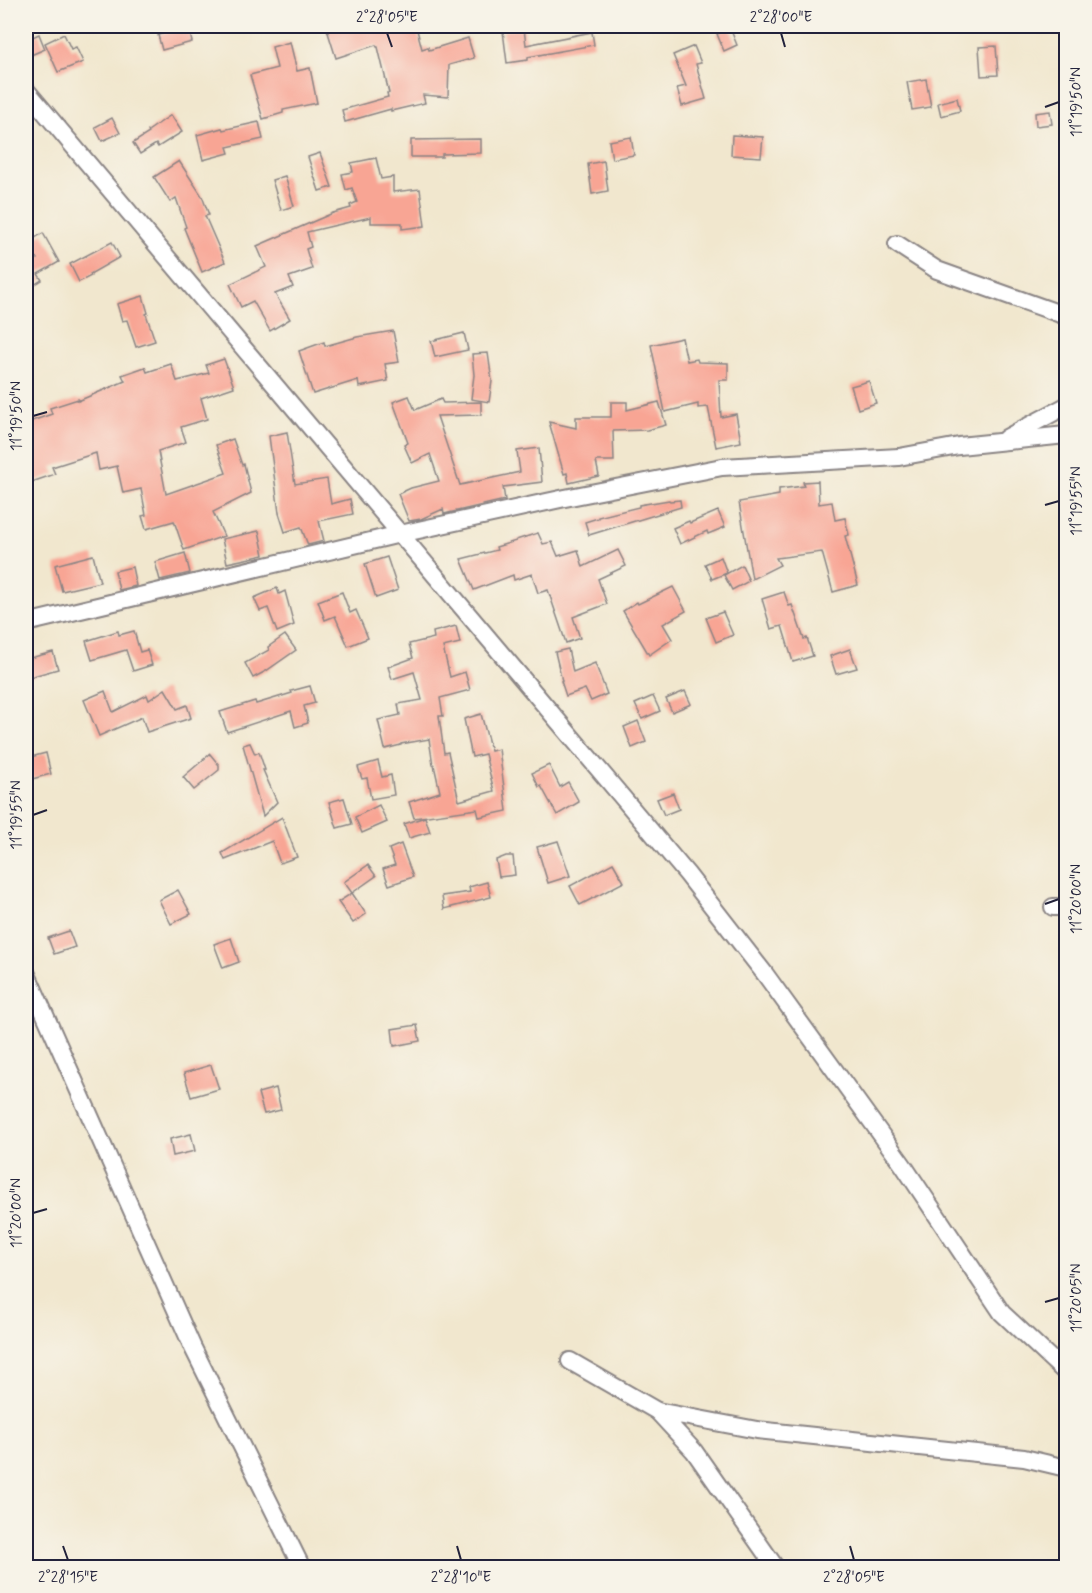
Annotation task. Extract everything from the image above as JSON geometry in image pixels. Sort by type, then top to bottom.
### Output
[{"type":"street","points":[[26,90],[687,874],[765,974],[889,1146],[1002,1313],[1066,1373]]},
{"type":"street","points":[[897,244],[937,270],[1066,316]]},
{"type":"street","points":[[998,442],[1066,406]]},
{"type":"street","points":[[26,623],[400,534],[722,467],[899,458],[959,446],[1066,435]]},
{"type":"street","points":[[26,972],[193,1348],[302,1568]]},
{"type":"street","points":[[570,1361],[657,1412],[694,1451],[776,1568]]},
{"type":"street","points":[[657,1412],[758,1430],[1024,1458],[1066,1468]]},
{"type":"building","points":[[188,26],[192,42],[162,50],[158,35]]},
{"type":"building","points":[[326,26],[365,26],[367,31],[393,26],[416,26],[422,49],[428,47],[429,50],[468,38],[474,58],[449,65],[448,97],[423,95],[425,103],[391,111],[391,109],[345,122],[342,110],[388,97],[387,93],[389,93],[378,47],[376,45],[336,58]]},
{"type":"building","points":[[730,28],[737,45],[724,51],[717,34]]},
{"type":"building","points":[[524,29],[526,45],[592,32],[594,45],[507,63],[503,31]]},
{"type":"building","points":[[39,34],[45,49],[26,57],[26,40]]},
{"type":"building","points":[[64,34],[71,49],[76,47],[83,62],[58,72],[45,43]]},
{"type":"building","points":[[290,42],[297,71],[310,68],[317,103],[283,110],[283,113],[263,119],[250,75],[277,68],[272,47]]},
{"type":"building","points":[[694,46],[701,63],[696,64],[706,99],[682,106],[677,88],[686,86],[673,55]]},
{"type":"building","points":[[996,46],[998,75],[981,76],[979,47]]},
{"type":"building","points":[[926,79],[931,107],[912,110],[907,82]]},
{"type":"building","points":[[957,98],[960,111],[941,116],[938,103]]},
{"type":"building","points":[[1050,111],[1052,124],[1036,126],[1035,113]]},
{"type":"building","points":[[171,115],[182,132],[158,147],[156,144],[140,154],[133,143]]},
{"type":"building","points":[[112,118],[120,133],[102,141],[95,127]]},
{"type":"building","points":[[259,122],[263,139],[227,147],[229,153],[203,160],[197,135]]},
{"type":"building","points":[[732,135],[763,137],[761,157],[731,155]]},
{"type":"building","points":[[631,137],[634,155],[612,159],[609,141]]},
{"type":"building","points":[[481,139],[481,153],[411,157],[411,140]]},
{"type":"building","points":[[320,153],[332,187],[319,191],[308,157]]},
{"type":"building","points":[[376,158],[381,179],[393,177],[393,192],[420,189],[425,226],[402,229],[402,223],[371,223],[371,217],[307,232],[311,247],[306,249],[312,269],[289,277],[293,287],[275,294],[290,319],[270,331],[253,301],[241,307],[230,284],[266,267],[257,246],[333,213],[351,208],[350,205],[357,202],[352,188],[346,190],[342,174],[353,172],[351,163]]},
{"type":"building","points":[[179,161],[202,196],[209,215],[205,216],[225,262],[202,272],[184,228],[186,227],[176,198],[170,202],[154,177]]},
{"type":"building","points":[[604,161],[608,191],[592,194],[588,164]]},
{"type":"building","points":[[285,176],[294,206],[281,210],[272,180]]},
{"type":"building","points":[[43,233],[59,262],[38,274],[42,280],[26,290],[26,254],[31,263],[37,259],[28,242]]},
{"type":"building","points":[[112,242],[120,257],[79,282],[70,264]]},
{"type":"building","points":[[143,296],[155,341],[136,347],[127,320],[122,321],[117,304]]},
{"type":"building","points":[[393,331],[399,362],[385,364],[388,381],[359,387],[358,380],[313,394],[299,351],[324,342],[325,346],[357,337]]},
{"type":"building","points":[[464,333],[468,350],[435,357],[431,341]]},
{"type":"building","points":[[682,338],[687,361],[697,359],[698,362],[728,363],[728,380],[719,380],[721,417],[736,414],[741,442],[716,447],[708,407],[698,408],[698,404],[665,412],[651,345]]},
{"type":"building","points":[[488,353],[492,381],[489,402],[471,399],[474,375],[472,354]]},
{"type":"building","points":[[224,359],[234,387],[201,398],[207,419],[181,427],[186,442],[158,451],[166,494],[226,473],[216,445],[233,439],[242,465],[244,464],[251,493],[213,512],[224,536],[184,550],[174,521],[146,529],[142,516],[146,515],[141,489],[123,493],[117,466],[99,470],[96,453],[52,467],[55,474],[26,484],[26,423],[52,414],[50,408],[78,399],[78,401],[125,381],[122,375],[145,367],[147,372],[171,364],[177,381],[209,373],[206,365]]},
{"type":"building","points":[[869,381],[876,403],[858,409],[851,386]]},
{"type":"building","points":[[409,396],[415,410],[441,399],[443,403],[481,402],[481,415],[437,416],[460,485],[520,472],[517,451],[539,448],[542,482],[503,487],[505,500],[444,514],[443,509],[421,519],[409,521],[398,494],[439,481],[430,454],[412,463],[404,445],[408,443],[393,402]]},
{"type":"building","points":[[611,402],[627,402],[627,410],[659,402],[666,425],[647,430],[613,431],[614,461],[596,461],[599,476],[569,483],[567,473],[564,474],[549,422],[576,428],[576,417],[611,417]]},
{"type":"building","points":[[287,432],[295,484],[327,479],[331,504],[350,499],[353,514],[319,521],[324,541],[308,545],[301,527],[285,532],[279,513],[269,436]]},
{"type":"building","points":[[818,481],[819,504],[832,502],[835,520],[845,518],[849,535],[845,536],[858,585],[833,592],[822,552],[776,558],[780,565],[752,579],[739,502],[779,495],[779,489],[804,486],[803,482]]},
{"type":"building","points":[[680,500],[681,507],[589,535],[585,522],[639,507],[639,505]]},
{"type":"building","points":[[718,511],[725,527],[708,534],[707,531],[680,544],[673,528]]},
{"type":"building","points":[[259,531],[264,555],[227,563],[222,539]]},
{"type":"building","points":[[538,533],[543,544],[552,542],[558,556],[578,550],[583,567],[618,550],[626,566],[598,579],[607,604],[573,617],[580,638],[566,643],[548,590],[538,593],[532,574],[514,580],[513,575],[474,590],[461,559],[497,550],[496,547]]},
{"type":"building","points":[[185,553],[190,573],[160,580],[155,562]]},
{"type":"building","points":[[93,555],[100,582],[62,591],[55,565]]},
{"type":"building","points":[[387,557],[398,590],[376,598],[365,564]]},
{"type":"building","points":[[721,557],[727,573],[712,579],[705,564]]},
{"type":"building","points":[[742,565],[749,581],[732,590],[724,575]]},
{"type":"building","points":[[132,567],[136,586],[119,590],[115,571]]},
{"type":"building","points":[[673,587],[686,611],[663,624],[672,639],[649,655],[623,611],[637,602],[638,604]]},
{"type":"building","points":[[277,588],[279,594],[285,591],[294,625],[277,632],[268,608],[260,611],[254,598]]},
{"type":"building","points":[[342,592],[350,613],[356,610],[368,638],[348,646],[335,616],[325,620],[318,601]]},
{"type":"building","points":[[784,592],[789,606],[792,605],[804,639],[807,638],[813,656],[793,662],[782,626],[771,629],[762,599]]},
{"type":"building","points":[[723,612],[733,635],[716,642],[706,618]]},
{"type":"building","points":[[456,626],[460,643],[443,647],[450,677],[465,672],[470,690],[440,698],[443,716],[439,716],[444,753],[448,752],[459,801],[494,791],[485,754],[472,757],[464,719],[481,714],[491,751],[499,749],[507,811],[479,817],[477,809],[414,818],[409,802],[440,792],[429,739],[385,749],[378,720],[400,715],[398,704],[422,700],[414,672],[392,679],[388,667],[413,658],[409,644],[434,638],[433,632]]},
{"type":"building","points":[[118,631],[119,635],[134,631],[140,652],[147,650],[152,665],[133,671],[126,650],[92,660],[86,641]]},
{"type":"building","points":[[285,635],[296,650],[253,678],[245,663],[269,650],[268,647]]},
{"type":"building","points":[[568,649],[573,672],[595,663],[607,694],[591,701],[585,689],[566,696],[555,652]]},
{"type":"building","points":[[850,649],[857,668],[836,674],[830,656]]},
{"type":"building","points":[[53,652],[58,669],[26,678],[26,659]]},
{"type":"building","points":[[310,686],[315,703],[304,706],[308,723],[295,727],[291,711],[227,732],[220,712],[255,701],[256,704]]},
{"type":"building","points":[[165,689],[177,709],[187,705],[191,718],[147,732],[142,717],[99,736],[84,700],[105,691],[113,712],[147,695],[149,700]]},
{"type":"building","points":[[685,691],[691,704],[672,712],[666,699]]},
{"type":"building","points":[[653,696],[660,711],[642,719],[635,704]]},
{"type":"building","points":[[638,721],[646,742],[632,748],[624,727]]},
{"type":"building","points":[[250,743],[255,754],[259,752],[265,770],[263,770],[277,802],[263,816],[243,745]]},
{"type":"building","points":[[46,753],[51,774],[32,779],[27,758]]},
{"type":"building","points":[[210,754],[219,765],[219,770],[194,790],[183,777]]},
{"type":"building","points":[[378,761],[382,777],[391,775],[394,795],[371,799],[367,778],[362,779],[358,767]]},
{"type":"building","points":[[549,765],[560,787],[568,782],[579,802],[557,815],[532,773]]},
{"type":"building","points":[[673,793],[679,809],[664,815],[657,799]]},
{"type":"building","points":[[344,798],[352,824],[337,828],[329,802]]},
{"type":"building","points":[[379,805],[387,822],[362,833],[355,817]]},
{"type":"building","points":[[282,817],[297,857],[280,863],[272,841],[225,860],[222,853]]},
{"type":"building","points":[[425,817],[430,832],[409,838],[404,824]]},
{"type":"building","points":[[558,841],[570,876],[548,883],[537,847]]},
{"type":"building","points":[[401,844],[413,877],[389,885],[383,869],[395,865],[389,849]]},
{"type":"building","points":[[513,856],[515,875],[499,877],[496,860]]},
{"type":"building","points":[[613,863],[624,882],[580,905],[570,886]]},
{"type":"building","points":[[368,865],[376,876],[352,893],[344,882]]},
{"type":"building","points":[[487,882],[491,897],[444,909],[442,896],[470,892],[469,887]]},
{"type":"building","points":[[178,890],[191,914],[171,924],[159,900]]},
{"type":"building","points":[[352,893],[366,914],[353,923],[338,902]]},
{"type":"building","points":[[69,931],[75,947],[54,954],[48,938]]},
{"type":"building","points":[[231,938],[239,962],[223,968],[214,944]]},
{"type":"building","points":[[417,1025],[420,1041],[394,1046],[392,1029]]},
{"type":"building","points":[[211,1065],[219,1089],[191,1097],[184,1073]]},
{"type":"building","points":[[276,1088],[281,1110],[264,1114],[258,1093]]},
{"type":"building","points":[[191,1134],[195,1151],[173,1156],[170,1139]]}]
